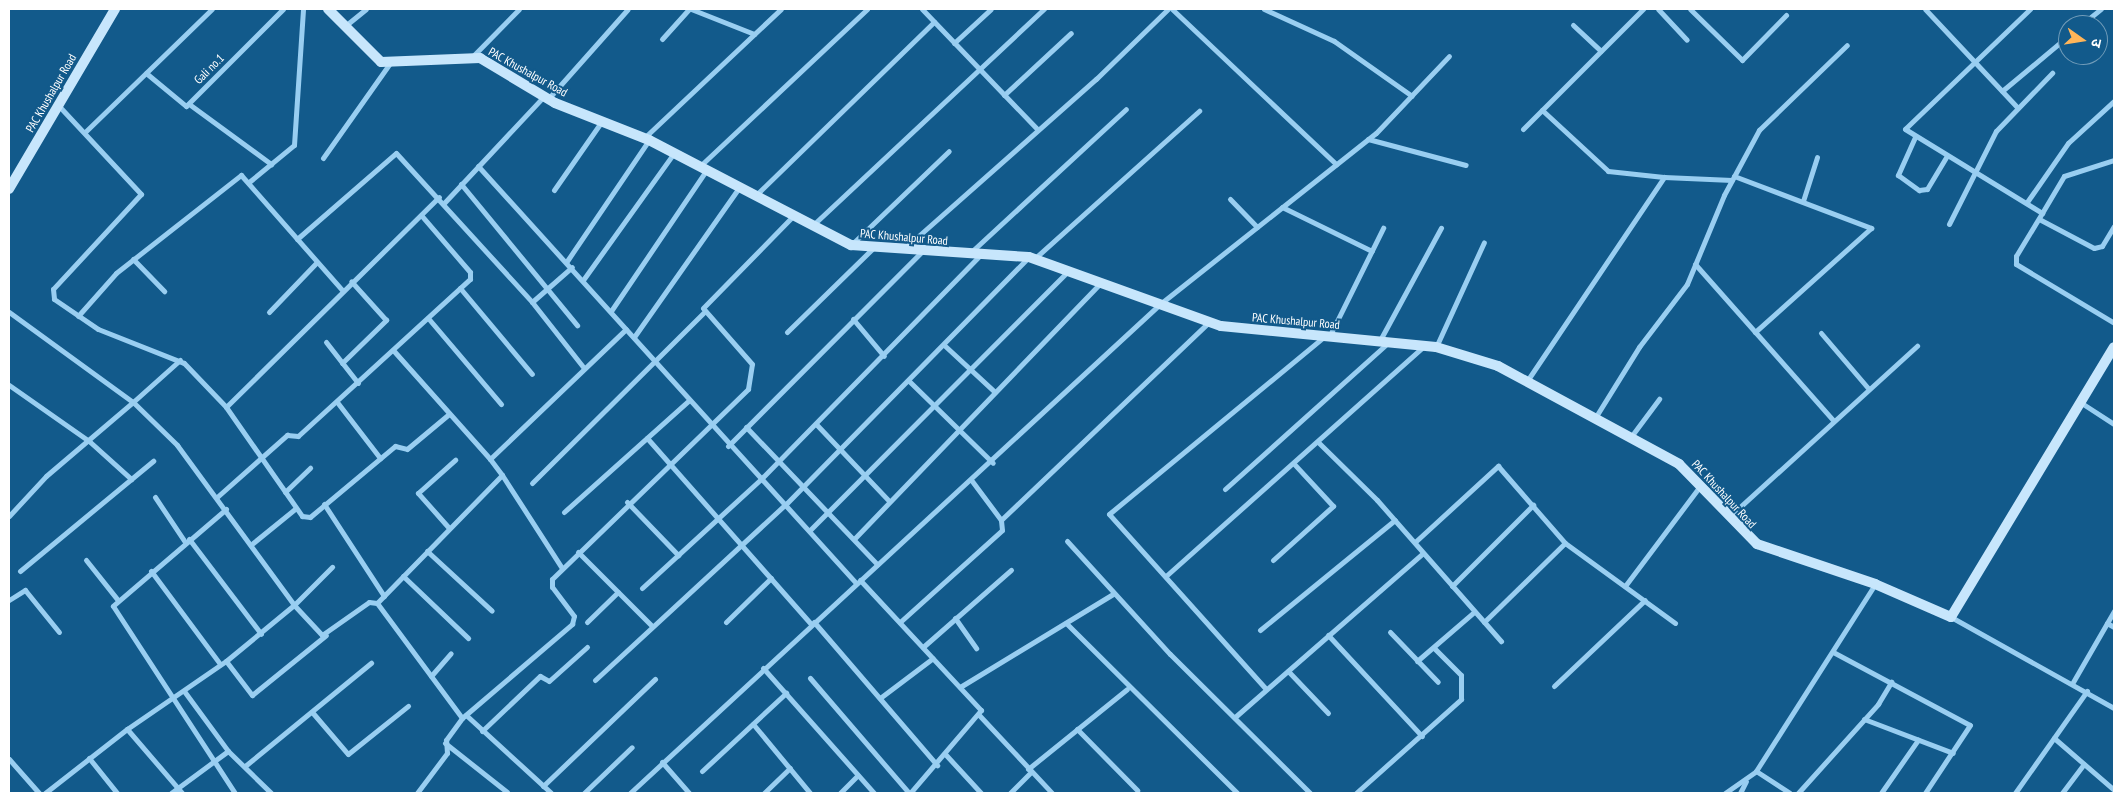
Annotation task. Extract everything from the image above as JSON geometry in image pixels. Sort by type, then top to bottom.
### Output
[{"type":"main road","name":"PAC Khushalpur Road","points":[[9,189],[114,9]]},
{"type":"main road","points":[[328,9],[361,47],[390,63]]},
{"type":"main road","name":"PAC Khushalpur Road","points":[[390,63],[471,58],[491,64],[546,97],[647,139],[795,213],[851,245],[872,249],[1032,258],[1209,322],[1327,337],[1436,347],[1498,366],[1679,464],[1757,544],[1875,584],[1951,617]]},
{"type":"main road","points":[[1951,617],[2083,404],[2113,352]]},
{"type":"street","points":[[85,132],[212,9]]},
{"type":"street","name":"Gali no.1","points":[[189,104],[283,9]]},
{"type":"street","points":[[249,182],[271,164],[295,139],[303,9]]},
{"type":"street","points":[[344,27],[366,9]]},
{"type":"street","points":[[471,58],[519,9]]},
{"type":"street","points":[[444,202],[628,9]]},
{"type":"street","points":[[662,38],[692,9],[754,34]]},
{"type":"street","points":[[567,261],[647,139],[782,9]]},
{"type":"street","points":[[611,311],[703,167],[867,9]]},
{"type":"street","points":[[922,9],[1036,128]]},
{"type":"street","points":[[954,43],[991,9]]},
{"type":"street","points":[[814,224],[1044,9]]},
{"type":"street","points":[[902,251],[1036,128],[1096,79],[1168,9]]},
{"type":"street","points":[[1172,9],[1336,164]]},
{"type":"street","points":[[1264,9],[1334,41],[1412,96]]},
{"type":"street","points":[[1523,129],[1643,9]]},
{"type":"street","points":[[1658,9],[1687,40]]},
{"type":"street","points":[[1690,9],[1742,60],[1786,15]]},
{"type":"street","points":[[1925,9],[2017,107]]},
{"type":"street","points":[[2030,9],[1907,122],[1905,129],[1915,137],[2027,202],[2042,213]]},
{"type":"street","points":[[757,194],[934,22]]},
{"type":"street","points":[[1573,25],[1601,51]]},
{"type":"street","points":[[1004,95],[1071,33]]},
{"type":"street","points":[[2002,91],[2058,44]]},
{"type":"street","points":[[1595,418],[1638,347],[1682,293],[1733,178],[1760,130],[1847,45]]},
{"type":"street","points":[[630,793],[812,623],[993,463],[1160,304],[1368,139],[1449,56]]},
{"type":"street","points":[[323,158],[390,63]]},
{"type":"street","points":[[146,73],[181,106],[189,104],[271,164]]},
{"type":"street","points":[[1949,224],[1996,131],[2017,107],[2052,73]]},
{"type":"street","points":[[2027,202],[2068,143],[2114,101]]},
{"type":"street","points":[[58,105],[141,194],[53,290],[54,299],[78,316],[180,360],[226,407],[296,508],[305,518],[397,445],[407,449],[449,414]]},
{"type":"street","points":[[968,254],[1126,110]]},
{"type":"street","points":[[1542,110],[1608,171],[1664,176],[1733,178],[1867,224],[1871,231],[1755,332]]},
{"type":"street","points":[[595,680],[786,504],[1032,258],[1199,111]]},
{"type":"street","points":[[554,190],[602,121]]},
{"type":"street","points":[[1915,137],[1898,175],[1913,186],[1924,192],[1947,156]]},
{"type":"street","points":[[1368,139],[1466,165]]},
{"type":"street","points":[[851,245],[949,151]]},
{"type":"street","points":[[583,280],[674,153]]},
{"type":"street","points":[[297,239],[391,154],[400,156],[444,202],[532,302],[584,368]]},
{"type":"street","points":[[1803,201],[1816,157]]},
{"type":"street","points":[[2114,160],[2064,176],[2016,256],[2016,264],[2114,323]]},
{"type":"street","points":[[478,166],[567,261],[710,427],[786,504],[858,582],[900,622],[979,707],[979,715],[946,755],[910,793],[810,678]]},
{"type":"street","points":[[1526,381],[1664,176]]},
{"type":"street","points":[[78,316],[132,259],[236,177],[249,182],[342,290]]},
{"type":"street","points":[[461,184],[577,325]]},
{"type":"street","points":[[634,338],[741,186]]},
{"type":"street","points":[[226,407],[342,290],[439,197]]},
{"type":"street","points":[[1230,199],[1257,227]]},
{"type":"street","points":[[1282,207],[1372,251]]},
{"type":"street","points":[[532,483],[656,363],[704,312],[705,304],[795,213]]},
{"type":"street","points":[[217,497],[288,435],[298,436],[470,279],[470,272],[420,215]]},
{"type":"street","points":[[2039,219],[2094,248],[2102,246],[2114,226]]},
{"type":"street","points":[[1266,689],[1167,575],[1110,517],[1110,511],[1327,337],[1383,228]]},
{"type":"street","points":[[1225,489],[1384,342],[1441,228]]},
{"type":"street","points":[[1436,347],[1484,242]]},
{"type":"street","points":[[787,332],[872,249]]},
{"type":"street","points":[[728,446],[921,252]]},
{"type":"street","points":[[642,588],[761,479],[884,356],[980,255]]},
{"type":"street","points":[[132,259],[164,291]]},
{"type":"street","points":[[269,312],[317,262]]},
{"type":"street","points":[[1695,264],[1833,420]]},
{"type":"street","points":[[532,302],[572,267]]},
{"type":"street","points":[[810,530],[1068,271]]},
{"type":"street","points":[[342,363],[386,320],[352,281]]},
{"type":"street","points":[[854,538],[1101,283]]},
{"type":"street","points":[[460,288],[532,374]]},
{"type":"street","points":[[9,312],[133,402],[177,445],[253,543],[294,605],[318,634],[326,635]]},
{"type":"street","points":[[417,793],[447,753],[445,742],[464,717],[572,624],[574,616],[550,583],[562,568],[627,502],[710,427],[748,389],[754,373],[752,364],[704,312]]},
{"type":"street","points":[[428,318],[501,404]]},
{"type":"street","points":[[853,319],[884,356]]},
{"type":"street","points":[[900,622],[998,534],[1001,520],[1209,322]]},
{"type":"street","points":[[490,459],[626,329]]},
{"type":"street","points":[[1821,333],[1868,388]]},
{"type":"street","points":[[326,342],[358,383]]},
{"type":"street","points":[[944,345],[995,392]]},
{"type":"street","points":[[1167,575],[1295,465],[1425,346]]},
{"type":"street","points":[[1730,516],[1868,388],[1917,346]]},
{"type":"street","points":[[393,350],[490,459],[562,568]]},
{"type":"street","points":[[9,516],[46,476],[89,441],[180,360]]},
{"type":"street","points":[[909,381],[993,463]]},
{"type":"street","points":[[9,385],[89,441],[131,479]]},
{"type":"street","points":[[1630,438],[1659,400]]},
{"type":"street","points":[[564,512],[688,401]]},
{"type":"street","points":[[337,402],[380,458]]},
{"type":"street","points":[[2083,404],[2114,424]]},
{"type":"street","points":[[816,424],[839,451],[889,501]]},
{"type":"street","points":[[746,427],[780,460],[878,564]]},
{"type":"street","points":[[647,438],[880,698],[937,765]]},
{"type":"street","points":[[1319,443],[1395,520],[1501,641]]},
{"type":"street","points":[[449,528],[418,493],[455,460]]},
{"type":"street","points":[[20,571],[153,461]]},
{"type":"street","points":[[1273,560],[1333,506],[1295,465]]},
{"type":"street","points":[[1415,542],[1498,466],[1534,505],[1564,542],[1675,623]]},
{"type":"street","points":[[285,492],[310,468]]},
{"type":"street","points":[[377,603],[502,475]]},
{"type":"street","points":[[972,481],[1001,520]]},
{"type":"street","points":[[1625,586],[1700,486]]},
{"type":"street","points":[[155,497],[187,541],[261,634]]},
{"type":"street","points":[[627,502],[678,555]]},
{"type":"street","points":[[324,504],[384,596]]},
{"type":"street","points":[[1452,586],[1534,505]]},
{"type":"street","points":[[253,543],[296,508]]},
{"type":"street","points":[[226,509],[117,599],[114,609],[175,696],[235,793]]},
{"type":"street","points":[[1260,630],[1395,520]]},
{"type":"street","points":[[1067,540],[1113,594],[1310,793]]},
{"type":"street","points":[[1484,622],[1564,542]]},
{"type":"street","points":[[427,551],[492,611]]},
{"type":"street","points":[[578,552],[652,626]]},
{"type":"street","points":[[1235,717],[1423,553]]},
{"type":"street","points":[[86,560],[117,599]]},
{"type":"street","points":[[45,793],[127,729],[184,691],[261,634],[294,605],[332,567]]},
{"type":"street","points":[[923,647],[1011,570]]},
{"type":"street","points":[[151,571],[220,664]]},
{"type":"street","points":[[403,576],[468,638]]},
{"type":"street","points":[[726,622],[771,578]]},
{"type":"street","points":[[1725,793],[1756,771],[1875,584]]},
{"type":"street","points":[[9,600],[25,590],[59,632]]},
{"type":"street","points":[[587,622],[618,592]]},
{"type":"street","points":[[960,687],[1113,594]]},
{"type":"street","points":[[1554,686],[1645,600]]},
{"type":"street","points":[[226,661],[252,695],[369,602],[377,603],[464,717],[550,793]]},
{"type":"street","points":[[2073,682],[2114,611]]},
{"type":"street","points":[[1417,661],[1474,612]]},
{"type":"street","points":[[1951,617],[2073,682],[2114,708]]},
{"type":"street","points":[[956,618],[976,648]]},
{"type":"street","points":[[1066,623],[1127,688],[1238,793]]},
{"type":"street","points":[[2108,623],[2114,627]]},
{"type":"street","points":[[1390,632],[1438,682]]},
{"type":"street","points":[[1328,635],[1422,736]]},
{"type":"street","points":[[482,731],[540,676],[549,681],[587,646]]},
{"type":"street","points":[[1356,793],[1458,704],[1464,693],[1461,675],[1434,648]]},
{"type":"street","points":[[1833,652],[1970,725],[1925,793]]},
{"type":"street","points":[[431,676],[451,653]]},
{"type":"street","points":[[880,698],[933,658]]},
{"type":"street","points":[[246,766],[371,663]]},
{"type":"street","points":[[763,668],[874,793]]},
{"type":"street","points":[[1288,670],[1328,712]]},
{"type":"street","points":[[543,786],[655,680]]},
{"type":"street","points":[[1798,793],[1864,720],[1890,682]]},
{"type":"street","points":[[1010,793],[1030,770],[1127,688]]},
{"type":"street","points":[[184,691],[228,751],[246,766],[271,793]]},
{"type":"street","points":[[2015,793],[2087,691]]},
{"type":"street","points":[[702,771],[786,693]]},
{"type":"street","points":[[312,712],[348,754],[408,706]]},
{"type":"street","points":[[979,715],[1052,793]]},
{"type":"street","points":[[1864,720],[1953,753]]},
{"type":"street","points":[[753,724],[810,793]]},
{"type":"street","points":[[127,729],[182,793]]},
{"type":"street","points":[[1077,729],[1137,790]]},
{"type":"street","points":[[2054,738],[2114,790]]},
{"type":"street","points":[[1881,793],[1918,740]]},
{"type":"street","points":[[445,742],[507,792]]},
{"type":"street","points":[[584,793],[632,747]]},
{"type":"street","points":[[170,793],[228,751]]},
{"type":"street","points":[[946,755],[981,793]]},
{"type":"street","points":[[89,758],[117,793]]},
{"type":"street","points":[[9,759],[39,793]]},
{"type":"street","points":[[662,762],[689,793]]},
{"type":"street","points":[[2062,793],[2084,764]]},
{"type":"street","points":[[764,793],[790,768]]},
{"type":"street","points":[[1756,771],[1790,793]]},
{"type":"street","points":[[840,793],[858,776]]},
{"type":"street","points":[[1740,793],[1747,778]]}]
